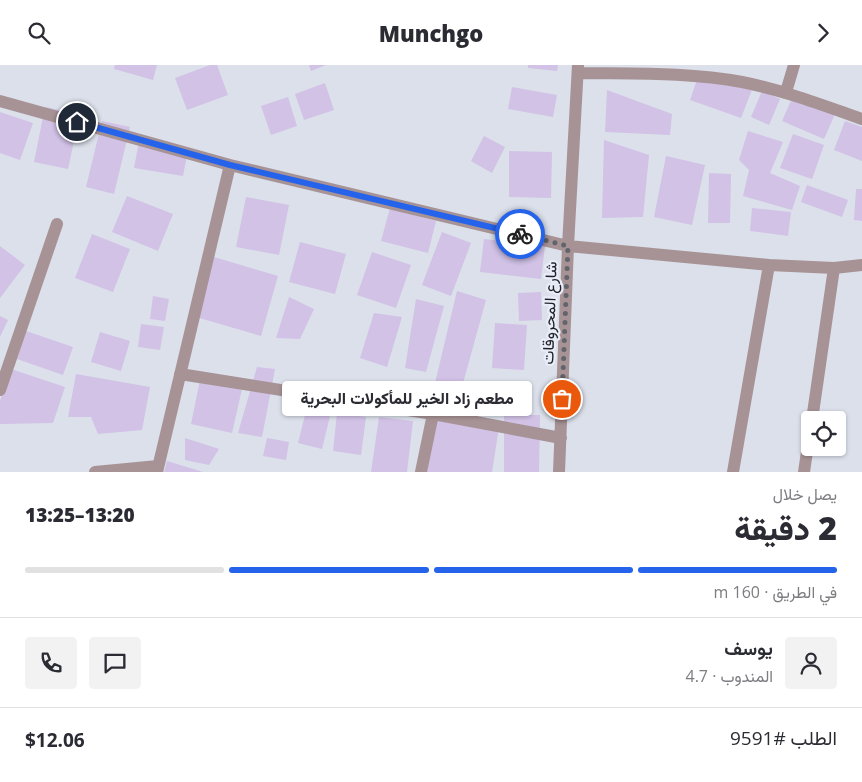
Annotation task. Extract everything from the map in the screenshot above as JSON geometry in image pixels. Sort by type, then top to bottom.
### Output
[{"type":"street","points":[[786,92],[794,65]]},
{"type":"street","points":[[578,69],[705,77],[742,82],[786,92],[862,119]]},
{"type":"street","name":"شارع المحروقات","points":[[559,472],[568,246],[578,69]]},
{"type":"street","points":[[0,101],[230,165],[568,246],[769,265],[834,268],[862,265]]},
{"type":"street","points":[[95,472],[157,469],[230,165]]},
{"type":"street","points":[[0,391],[57,224]]},
{"type":"street","points":[[733,472],[769,265]]},
{"type":"street","points":[[813,411],[834,268]]},
{"type":"street","points":[[180,373],[433,414],[561,438]]},
{"type":"street","points":[[422,472],[433,414]]},
{"type":"street","points":[[804,472],[806,456]]},
{"type":"building","points":[[115,65],[157,65],[153,80],[114,69]]},
{"type":"building","points":[[210,65],[217,65],[228,95],[187,110],[175,78]]},
{"type":"building","points":[[309,65],[326,65],[311,71]]},
{"type":"building","points":[[528,65],[558,65],[557,71],[528,68]]},
{"type":"building","points":[[699,74],[755,82],[741,118],[690,100]]},
{"type":"building","points":[[325,83],[334,110],[304,120],[295,94]]},
{"type":"building","points":[[512,87],[557,95],[553,117],[508,109]]},
{"type":"building","points":[[607,90],[672,114],[670,135],[605,132]]},
{"type":"building","points":[[762,91],[780,99],[769,125],[751,117]]},
{"type":"building","points":[[794,94],[836,112],[824,139],[782,121]]},
{"type":"building","points":[[288,97],[297,126],[271,135],[261,106]]},
{"type":"building","points":[[45,107],[80,114],[68,169],[34,162]]},
{"type":"building","points":[[0,112],[33,123],[20,160],[0,153]]},
{"type":"building","points":[[102,121],[130,127],[114,194],[86,187]]},
{"type":"building","points":[[845,121],[862,127],[862,161],[834,150]]},
{"type":"building","points":[[748,131],[783,142],[770,173],[800,186],[792,210],[743,196],[749,170],[739,160]]},
{"type":"building","points":[[793,134],[824,145],[812,179],[780,168]]},
{"type":"building","points":[[484,136],[505,147],[492,173],[471,161]]},
{"type":"building","points":[[604,140],[649,155],[643,217],[602,218]]},
{"type":"building","points":[[139,142],[188,150],[183,176],[134,168]]},
{"type":"building","points":[[509,151],[552,152],[551,198],[509,197]]},
{"type":"building","points":[[666,156],[705,165],[692,225],[654,217]]},
{"type":"building","points":[[709,173],[731,174],[730,223],[708,223]]},
{"type":"building","points":[[807,185],[848,200],[842,217],[801,202]]},
{"type":"building","points":[[856,189],[862,189],[862,221],[854,220]]},
{"type":"building","points":[[127,196],[173,214],[158,251],[112,232]]},
{"type":"building","points":[[246,197],[289,205],[279,255],[236,247]]},
{"type":"building","points":[[390,208],[436,221],[428,253],[381,241]]},
{"type":"building","points":[[752,208],[791,212],[788,236],[750,231]]},
{"type":"building","points":[[442,232],[471,243],[451,296],[422,285]]},
{"type":"building","points":[[92,234],[130,249],[113,292],[75,278]]},
{"type":"building","points":[[484,239],[545,246],[541,279],[480,272]]},
{"type":"building","points":[[300,242],[346,254],[335,294],[289,282]]},
{"type":"building","points":[[0,246],[25,265],[0,298]]},
{"type":"building","points":[[372,252],[411,265],[396,308],[357,295]]},
{"type":"building","points":[[214,257],[278,276],[261,336],[196,317]]},
{"type":"building","points":[[457,291],[486,300],[462,387],[435,383]]},
{"type":"building","points":[[541,292],[542,320],[519,321],[518,293]]},
{"type":"building","points":[[153,296],[169,299],[165,321],[150,319]]},
{"type":"building","points":[[289,297],[314,309],[300,339],[276,338]]},
{"type":"building","points":[[416,299],[444,306],[426,372],[405,368]]},
{"type":"building","points":[[374,313],[402,317],[387,367],[360,358]]},
{"type":"building","points":[[0,316],[8,320],[0,337]]},
{"type":"building","points":[[495,323],[527,325],[524,370],[492,368]]},
{"type":"building","points":[[141,324],[164,327],[160,350],[138,347]]},
{"type":"building","points":[[26,331],[73,347],[63,375],[17,359]]},
{"type":"building","points":[[100,332],[130,341],[121,371],[91,362]]},
{"type":"building","points":[[257,367],[275,369],[262,437],[238,433]]},
{"type":"building","points":[[11,369],[65,387],[53,423],[0,424],[0,401]]},
{"type":"building","points":[[76,374],[150,387],[142,430],[98,434],[91,417],[68,417]]},
{"type":"building","points":[[200,380],[242,389],[232,433],[191,424]]},
{"type":"building","points":[[307,407],[331,412],[322,449],[298,443]]},
{"type":"building","points":[[437,411],[500,421],[492,472],[427,472]]},
{"type":"building","points":[[337,413],[366,417],[361,455],[333,451]]},
{"type":"building","points":[[504,415],[540,415],[539,472],[504,472]]},
{"type":"building","points":[[379,417],[413,421],[407,472],[371,472]]},
{"type":"building","points":[[185,438],[219,449],[209,465],[185,460]]},
{"type":"building","points":[[267,438],[289,442],[286,460],[263,456]]},
{"type":"building","points":[[167,461],[203,472],[164,472]]},
{"type":"way so far","points":[[520,234],[568,246],[562,399]]},
{"type":"place","name":"مطعم زاد الخير للمأكولات البحرية","points":[[562,399]]},
{"type":"route","points":[[77,122],[230,165],[520,234]]}]
